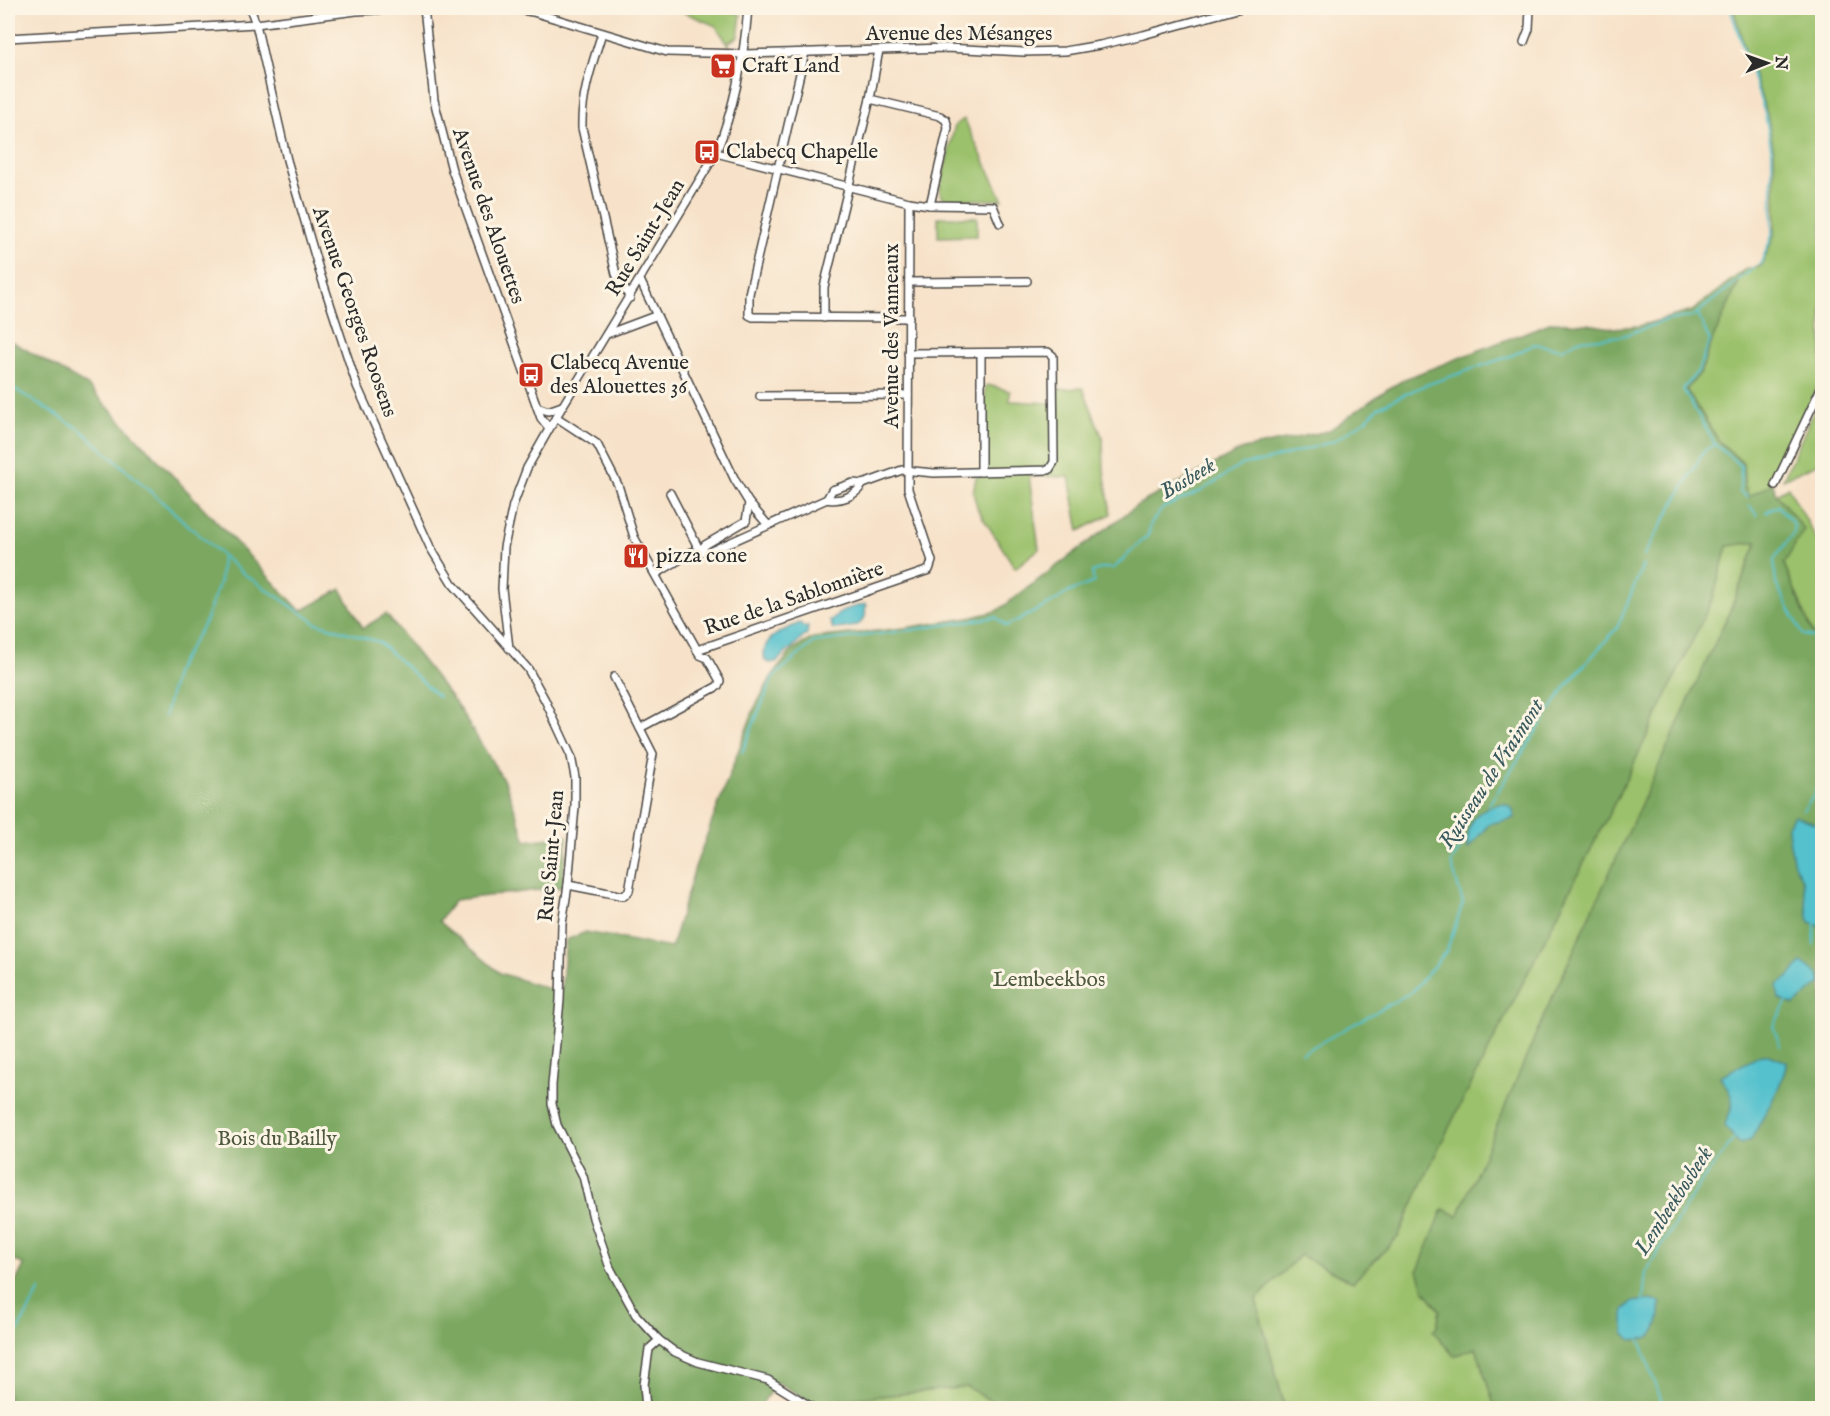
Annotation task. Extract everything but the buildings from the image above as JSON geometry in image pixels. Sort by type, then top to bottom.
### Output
[{"type":"street","name":"Avenue Georges Roosens","points":[[250,8],[256,24],[262,57],[304,219],[361,394],[442,568],[473,609],[509,648]]},
{"type":"street","points":[[8,38],[256,24],[356,9],[412,8]]},
{"type":"street","name":"Avenue des Alouettes","points":[[424,8],[434,100],[452,170],[541,418],[549,428]]},
{"type":"street","name":"Avenue des Mésanges","points":[[509,8],[533,12],[667,52],[744,54],[946,48],[1024,52],[1065,51],[1121,40],[1241,8]]},
{"type":"street","name":"Rue Saint-Jean","points":[[748,8],[744,54],[728,124],[716,153],[630,298],[562,406],[527,468],[507,527],[502,589],[509,648],[528,669],[545,700],[571,756],[575,777],[575,807],[562,924],[560,1000],[552,1104],[557,1125],[584,1176],[595,1224],[610,1268],[642,1323],[675,1352],[725,1371],[760,1377],[813,1408]]},
{"type":"street","points":[[1524,42],[1530,28],[1530,8]]},
{"type":"street","points":[[602,33],[586,85],[582,108],[582,128],[615,274],[630,298]]},
{"type":"street","points":[[824,318],[824,287],[870,99],[879,50]]},
{"type":"street","points":[[805,52],[749,294],[749,315],[753,317],[909,318]]},
{"type":"street","points":[[870,99],[940,116],[946,120],[948,128],[930,205]]},
{"type":"street","points":[[716,153],[909,202],[930,205],[993,206],[1000,222]]},
{"type":"street","name":"Avenue des Vanneaux","points":[[908,470],[909,202]]},
{"type":"street","points":[[640,280],[735,480],[749,503],[768,525]]},
{"type":"street","points":[[909,282],[1027,281]]},
{"type":"street","points":[[607,334],[656,316]]},
{"type":"street","points":[[656,574],[692,552],[709,552],[827,500],[835,501],[857,493],[863,484],[902,470],[981,472],[1048,470],[1054,462],[1053,356],[1048,352],[908,353]]},
{"type":"street","points":[[981,353],[981,472]]},
{"type":"street","points":[[1775,485],[1822,386]]},
{"type":"street","points":[[760,396],[908,395]]},
{"type":"street","points":[[537,407],[548,411],[562,406]]},
{"type":"street","points":[[556,417],[597,444],[618,485],[634,537],[697,650]]},
{"type":"street","name":"Rue de la Sablonnière","points":[[640,728],[718,686],[720,681],[707,658],[700,655],[697,650],[929,570],[932,561],[909,494],[908,470]]},
{"type":"street","points":[[670,493],[700,551]]},
{"type":"street","points":[[749,503],[746,521],[752,533]]},
{"type":"street","points":[[700,551],[746,521]]},
{"type":"street","points":[[568,885],[624,896],[629,891],[653,754],[614,677]]},
{"type":"street","points":[[646,1408],[644,1385],[649,1349],[659,1340]]},
{"type":"green space","points":[[674,8],[726,8],[741,15],[738,37],[729,42],[729,46],[716,26]]},
{"type":"green space","points":[[1733,8],[1822,8],[1822,377],[1773,483],[1749,498],[1744,485],[1743,463],[1719,441],[1686,389],[1700,373],[1744,270],[1761,266],[1774,236],[1774,152],[1767,114]]},
{"type":"green space","points":[[964,119],[1003,200],[946,199],[941,195],[940,188],[955,125]]},
{"type":"green space","points":[[938,217],[977,217],[977,236],[938,237]]},
{"type":"green space","name":"Lembeekbos","points":[[1744,270],[1700,373],[1686,390],[1719,441],[1743,464],[1744,485],[1749,497],[1773,483],[1776,494],[1804,529],[1784,564],[1822,656],[1822,1408],[1495,1408],[1476,1348],[1454,1356],[1433,1331],[1437,1327],[1440,1310],[1424,1290],[1418,1270],[1443,1209],[1458,1216],[1545,1013],[1732,606],[1757,542],[1727,546],[1714,596],[1621,790],[1437,1151],[1398,1237],[1353,1282],[1300,1255],[1256,1300],[1285,1408],[1003,1408],[967,1387],[813,1403],[777,1382],[759,1408],[8,1408],[8,1297],[24,1265],[8,1257],[8,339],[88,386],[301,611],[341,589],[363,628],[386,614],[455,702],[506,784],[526,841],[567,836],[563,887],[455,900],[439,921],[500,973],[561,993],[566,940],[586,932],[671,948],[695,867],[754,709],[772,676],[793,649],[813,638],[904,628],[969,618],[997,611],[1139,504],[1243,449],[1328,431],[1407,378],[1552,322],[1612,328],[1639,326],[1692,311]]},
{"type":"green space","points":[[985,386],[1010,391],[1010,401],[1051,403],[1059,389],[1083,388],[1103,439],[1104,470],[1111,514],[1079,531],[1069,477],[1029,476],[1039,549],[1015,568],[978,510],[973,493],[976,477],[986,476]]},
{"type":"green space","points":[[1822,394],[1822,462],[1783,479]]},
{"type":"green space","points":[[1788,487],[1822,549],[1822,656],[1784,564],[1776,494]]},
{"type":"green space","points":[[1757,542],[1732,606],[1458,1216],[1443,1209],[1424,1290],[1440,1310],[1437,1327],[1476,1347],[1495,1408],[1285,1408],[1256,1300],[1300,1254],[1398,1237],[1437,1151],[1621,790],[1713,596],[1727,546]]},
{"type":"green space","points":[[967,1387],[1003,1408],[822,1408],[813,1403]]},
{"type":"water","points":[[865,604],[867,606],[864,620],[856,626],[833,629],[830,621],[835,617],[846,610]]},
{"type":"water","points":[[800,623],[804,627],[808,626],[807,634],[776,662],[768,663],[764,652],[769,640]]},
{"type":"water","points":[[1503,803],[1512,808],[1515,818],[1489,824],[1468,849],[1469,831],[1474,818],[1485,809]]},
{"type":"water","points":[[1794,815],[1822,826],[1822,922],[1819,926],[1809,921],[1802,879],[1794,864],[1788,826]]},
{"type":"water","points":[[1802,962],[1819,975],[1821,983],[1794,1005],[1779,999],[1777,986]]},
{"type":"water","points":[[1761,1055],[1769,1055],[1787,1062],[1776,1092],[1751,1140],[1740,1144],[1724,1126],[1731,1111],[1732,1100],[1720,1076]]},
{"type":"water","points":[[1648,1300],[1660,1302],[1657,1327],[1647,1338],[1632,1340],[1624,1333],[1624,1310],[1632,1302]]},
{"type":"waterway","name":"Ruisseau de Vraimont","points":[[1730,8],[1765,114],[1772,153],[1772,236],[1760,265]]},
{"type":"waterway","name":"Ruisseau de Vraimont","points":[[1644,555],[1704,451],[1715,444],[1683,389],[1698,371],[1710,341],[1697,313],[1755,267]]},
{"type":"waterway","name":"Bosbeek","points":[[742,752],[773,677],[814,642],[996,617],[1006,626],[1069,592],[1094,582],[1092,572],[1102,568],[1114,568],[1148,535],[1151,523],[1163,508],[1201,491],[1243,464],[1265,461],[1334,441],[1366,420],[1379,407],[1401,396],[1423,386],[1513,355],[1535,344],[1562,349],[1578,340],[1622,336],[1664,321],[1693,316],[1697,313]]},
{"type":"waterway","points":[[8,385],[81,430],[241,572],[316,623],[379,642],[439,697]]},
{"type":"waterway","name":"Lembeekbosbeek","points":[[1715,444],[1741,466],[1740,492],[1747,497]]},
{"type":"waterway","name":"Lembeekbosbeek","points":[[1749,505],[1757,515]]},
{"type":"waterway","name":"Lembeekbosbeek","points":[[1766,512],[1778,506],[1794,524],[1793,534],[1774,559],[1776,584],[1803,635],[1819,638],[1822,647]]},
{"type":"waterway","points":[[165,716],[176,670],[205,622],[220,581],[222,557]]},
{"type":"waterway","name":"Ruisseau de Vraimont","points":[[1488,806],[1566,686],[1617,628],[1643,565]]},
{"type":"waterway","name":"Lembeekbosbeek","points":[[1803,810],[1815,794],[1822,766]]},
{"type":"waterway","name":"Ruisseau de Vraimont","points":[[1302,1053],[1413,991],[1447,950],[1463,903],[1451,863],[1467,838]]},
{"type":"waterway","name":"Lembeekbosbeek","points":[[1814,945],[1815,924]]},
{"type":"waterway","name":"Lembeekbosbeek","points":[[1780,1046],[1773,1026],[1788,1000]]},
{"type":"waterway","name":"Lembeekbosbeek","points":[[1643,1302],[1646,1272],[1696,1189],[1735,1137]]},
{"type":"waterway","points":[[8,1349],[40,1290]]},
{"type":"waterway","name":"Lembeekbosbeek","points":[[1639,1337],[1664,1408]]},
{"type":"place","name":"Craft Land","points":[[723,66]]},
{"type":"place","name":"Clabecq Chapelle","points":[[707,152]]},
{"type":"place","name":"Clabecq Avenue des Alouettes 36","points":[[531,375]]},
{"type":"place","name":"pizza cone","points":[[636,556]]},
{"type":"park label","name":"Bois du Bailly","points":[[277,1139]]}]
